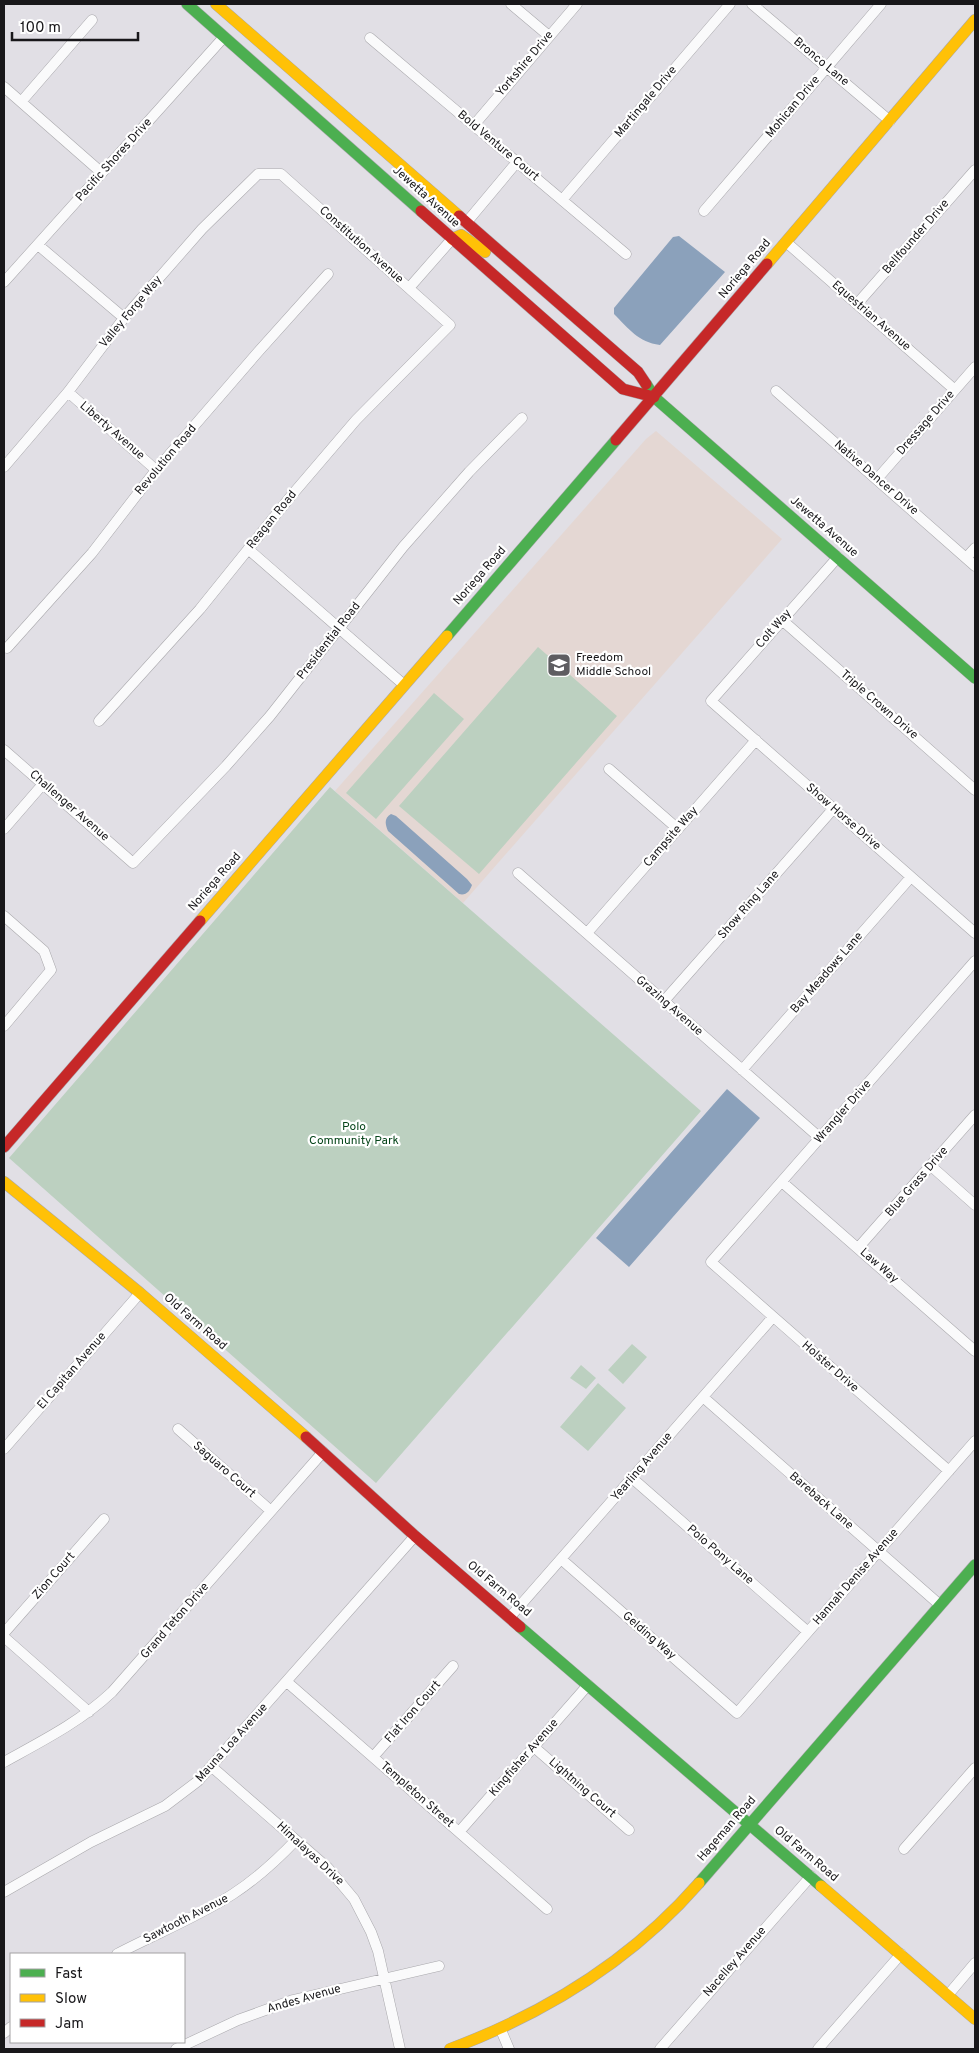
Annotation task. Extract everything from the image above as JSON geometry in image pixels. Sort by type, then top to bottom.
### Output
[{"type":"street","name":"Jewetta Avenue","points":[[187,4],[623,389],[654,397]]},
{"type":"street","name":"Jewetta Avenue","points":[[216,4],[638,372],[654,397],[975,678]]},
{"type":"street","points":[[511,4],[549,36]]},
{"type":"street","name":"Yorkshire Drive","points":[[474,125],[577,4]]},
{"type":"street","name":"Martingale Drive","points":[[562,200],[730,4]]},
{"type":"street","name":"Bronco Lane","points":[[752,4],[890,121]]},
{"type":"street","name":"Mohican Drive","points":[[704,211],[881,4]]},
{"type":"street","points":[[21,102],[92,20]]},
{"type":"street","name":"Noriega Road","points":[[4,1147],[654,397],[975,20]]},
{"type":"street","points":[[224,36],[232,35],[241,38],[274,66],[288,67]]},
{"type":"street","name":"Pacific Shores Drive","points":[[4,282],[224,36]]},
{"type":"street","name":"Bold Venture Court","points":[[370,38],[626,254]]},
{"type":"street","points":[[4,87],[102,173]]},
{"type":"street","points":[[386,179],[407,184],[448,218],[466,223],[518,162]]},
{"type":"street","name":"Bellfounder Drive","points":[[857,304],[975,170]]},
{"type":"street","name":"Valley Forge Way","points":[[4,467],[68,392],[124,318],[202,229],[258,174],[270,174]]},
{"type":"street","name":"Constitution Avenue","points":[[270,174],[282,174],[450,325]]},
{"type":"street","points":[[409,288],[452,239],[461,235],[504,268],[526,276]]},
{"type":"street","name":"Equestrian Avenue","points":[[786,242],[955,390]]},
{"type":"street","points":[[38,245],[124,318]]},
{"type":"street","name":"Revolution Road","points":[[7,648],[92,553],[156,470],[328,274]]},
{"type":"street","name":"Reagan Road","points":[[99,721],[162,653],[312,470],[356,420],[450,325]]},
{"type":"street","name":"Dressage Drive","points":[[877,479],[975,367]]},
{"type":"street","name":"Native Dancer Drive","points":[[776,391],[975,566]]},
{"type":"street","name":"Liberty Avenue","points":[[68,392],[156,470]]},
{"type":"street","name":"Presidential Road","points":[[134,863],[226,766],[270,716],[403,547],[440,504],[522,418]]},
{"type":"street","points":[[966,558],[975,548]]},
{"type":"street","points":[[248,549],[404,684]]},
{"type":"street","name":"Colt Way","points":[[711,701],[838,557]]},
{"type":"street","name":"Triple Crown Drive","points":[[782,620],[975,790]]},
{"type":"street","name":"Show Horse Drive","points":[[711,701],[975,932]]},
{"type":"street","name":"Campsite Way","points":[[587,933],[756,740]]},
{"type":"street","name":"Challenger Avenue","points":[[4,750],[134,863]]},
{"type":"street","points":[[609,769],[678,829]]},
{"type":"street","points":[[4,829],[43,784]]},
{"type":"street","name":"Show Ring Lane","points":[[664,1002],[834,808]]},
{"type":"street","name":"Grazing Avenue","points":[[518,873],[820,1138]]},
{"type":"street","name":"Bay Meadows Lane","points":[[742,1070],[912,877]]},
{"type":"street","points":[[4,916],[44,951],[51,970],[4,1026]]},
{"type":"street","name":"Wrangler Drive","points":[[711,1262],[975,961]]},
{"type":"street","name":"Blue Grass Drive","points":[[858,1248],[975,1115]]},
{"type":"street","points":[[931,1166],[975,1205]]},
{"type":"street","name":"Old Farm Road","points":[[4,1182],[140,1293],[323,1452],[415,1536],[975,2019]]},
{"type":"street","name":"Law Way","points":[[782,1182],[975,1351]]},
{"type":"street","name":"Holster Drive","points":[[711,1262],[950,1471]]},
{"type":"street","name":"El Capitan Avenue","points":[[4,1449],[140,1293]]},
{"type":"street","name":"Yearling Avenue","points":[[510,1617],[773,1316]]},
{"type":"street","name":"Bareback Lane","points":[[702,1397],[940,1605]]},
{"type":"street","name":"Saguaro Court","points":[[178,1430],[271,1511]]},
{"type":"street","name":"Hannah Denise Avenue","points":[[737,1713],[975,1441]]},
{"type":"street","name":"Grand Teton Drive","points":[[4,1762],[89,1712],[112,1692],[323,1452]]},
{"type":"street","name":"Polo Pony Lane","points":[[632,1478],[808,1632]]},
{"type":"street","name":"Zion Court","points":[[4,1633],[104,1519]]},
{"type":"street","name":"Mauna Loa Avenue","points":[[4,1892],[60,1858],[165,1806],[192,1786],[287,1682],[415,1536]]},
{"type":"street","name":"Gelding Way","points":[[561,1559],[737,1713]]},
{"type":"street","name":"Hageman Road","points":[[450,2049],[501,2030],[564,1998],[628,1953],[679,1905],[975,1565]]},
{"type":"street","points":[[4,1638],[89,1712]]},
{"type":"street","name":"Flat Iron Court","points":[[373,1757],[453,1666]]},
{"type":"street","name":"Templeton Street","points":[[287,1682],[547,1909]]},
{"type":"street","name":"Kingfisher Avenue","points":[[459,1832],[588,1685]]},
{"type":"street","name":"Lightning Court","points":[[534,1747],[629,1830]]},
{"type":"street","name":"Himalayas Drive","points":[[212,1766],[328,1868],[354,1899],[371,1932],[384,1978],[400,2049]]},
{"type":"street","points":[[904,1849],[975,1768]]},
{"type":"street","name":"Sawtooth Avenue","points":[[119,1953],[234,1894],[256,1878],[296,1840]]},
{"type":"street","name":"Nacelley Avenue","points":[[660,2049],[811,1876]]},
{"type":"street","points":[[818,2049],[901,1954]]},
{"type":"street","points":[[948,1995],[975,1963]]},
{"type":"street","name":"Andes Avenue","points":[[176,2049],[208,2033],[268,2008],[325,1992],[439,1966]]},
{"type":"street","points":[[501,2030],[509,2049]]},
{"type":"shaded area","name":"Freedom Middle School","points":[[656,431],[782,539],[463,903],[335,791],[646,439]]},
{"type":"green space","points":[[538,647],[617,716],[479,874],[399,806]]},
{"type":"green space","points":[[434,693],[464,719],[376,819],[346,793]]},
{"type":"green space","name":"Polo Community Park","points":[[330,787],[701,1111],[376,1483],[9,1158]]},
{"type":"green space","points":[[632,1344],[647,1357],[623,1384],[608,1370]]},
{"type":"green space","points":[[581,1365],[596,1378],[586,1389],[570,1378]]},
{"type":"green space","points":[[598,1383],[626,1408],[588,1451],[560,1427]]},
{"type":"water","points":[[679,236],[725,272],[660,345],[646,341],[629,330],[614,314],[614,308],[673,237]]},
{"type":"water","points":[[391,814],[396,816],[467,879],[472,885],[470,889],[464,894],[459,894],[388,831],[386,821],[387,817]]},
{"type":"water","points":[[727,1089],[760,1118],[629,1267],[596,1238]]},
{"type":"traffic: fast","points":[[187,4],[421,211]]},
{"type":"traffic: fast","points":[[646,384],[654,397],[975,678]]},
{"type":"traffic: fast","points":[[447,636],[616,440]]},
{"type":"traffic: fast","points":[[699,1883],[975,1565]]},
{"type":"traffic: fast","points":[[520,1627],[821,1886]]},
{"type":"traffic: slow","points":[[216,4],[459,216]]},
{"type":"traffic: slow","points":[[767,264],[975,20]]},
{"type":"traffic: slow","points":[[452,239],[461,235],[485,252]]},
{"type":"traffic: slow","points":[[200,921],[447,636]]},
{"type":"traffic: slow","points":[[4,1182],[140,1293],[306,1437]]},
{"type":"traffic: slow","points":[[450,2049],[520,2019],[585,1982],[645,1937],[699,1883]]},
{"type":"traffic: slow","points":[[821,1886],[975,2019]]},
{"type":"traffic: jam","points":[[421,211],[623,389],[654,397]]},
{"type":"traffic: jam","points":[[459,216],[638,372],[646,384]]},
{"type":"traffic: jam","points":[[616,440],[767,264]]},
{"type":"traffic: jam","points":[[4,1147],[200,921]]},
{"type":"traffic: jam","points":[[306,1437],[415,1536],[520,1627]]},
{"type":"place","name":"Freedom Middle School","points":[[559,665]]}]
